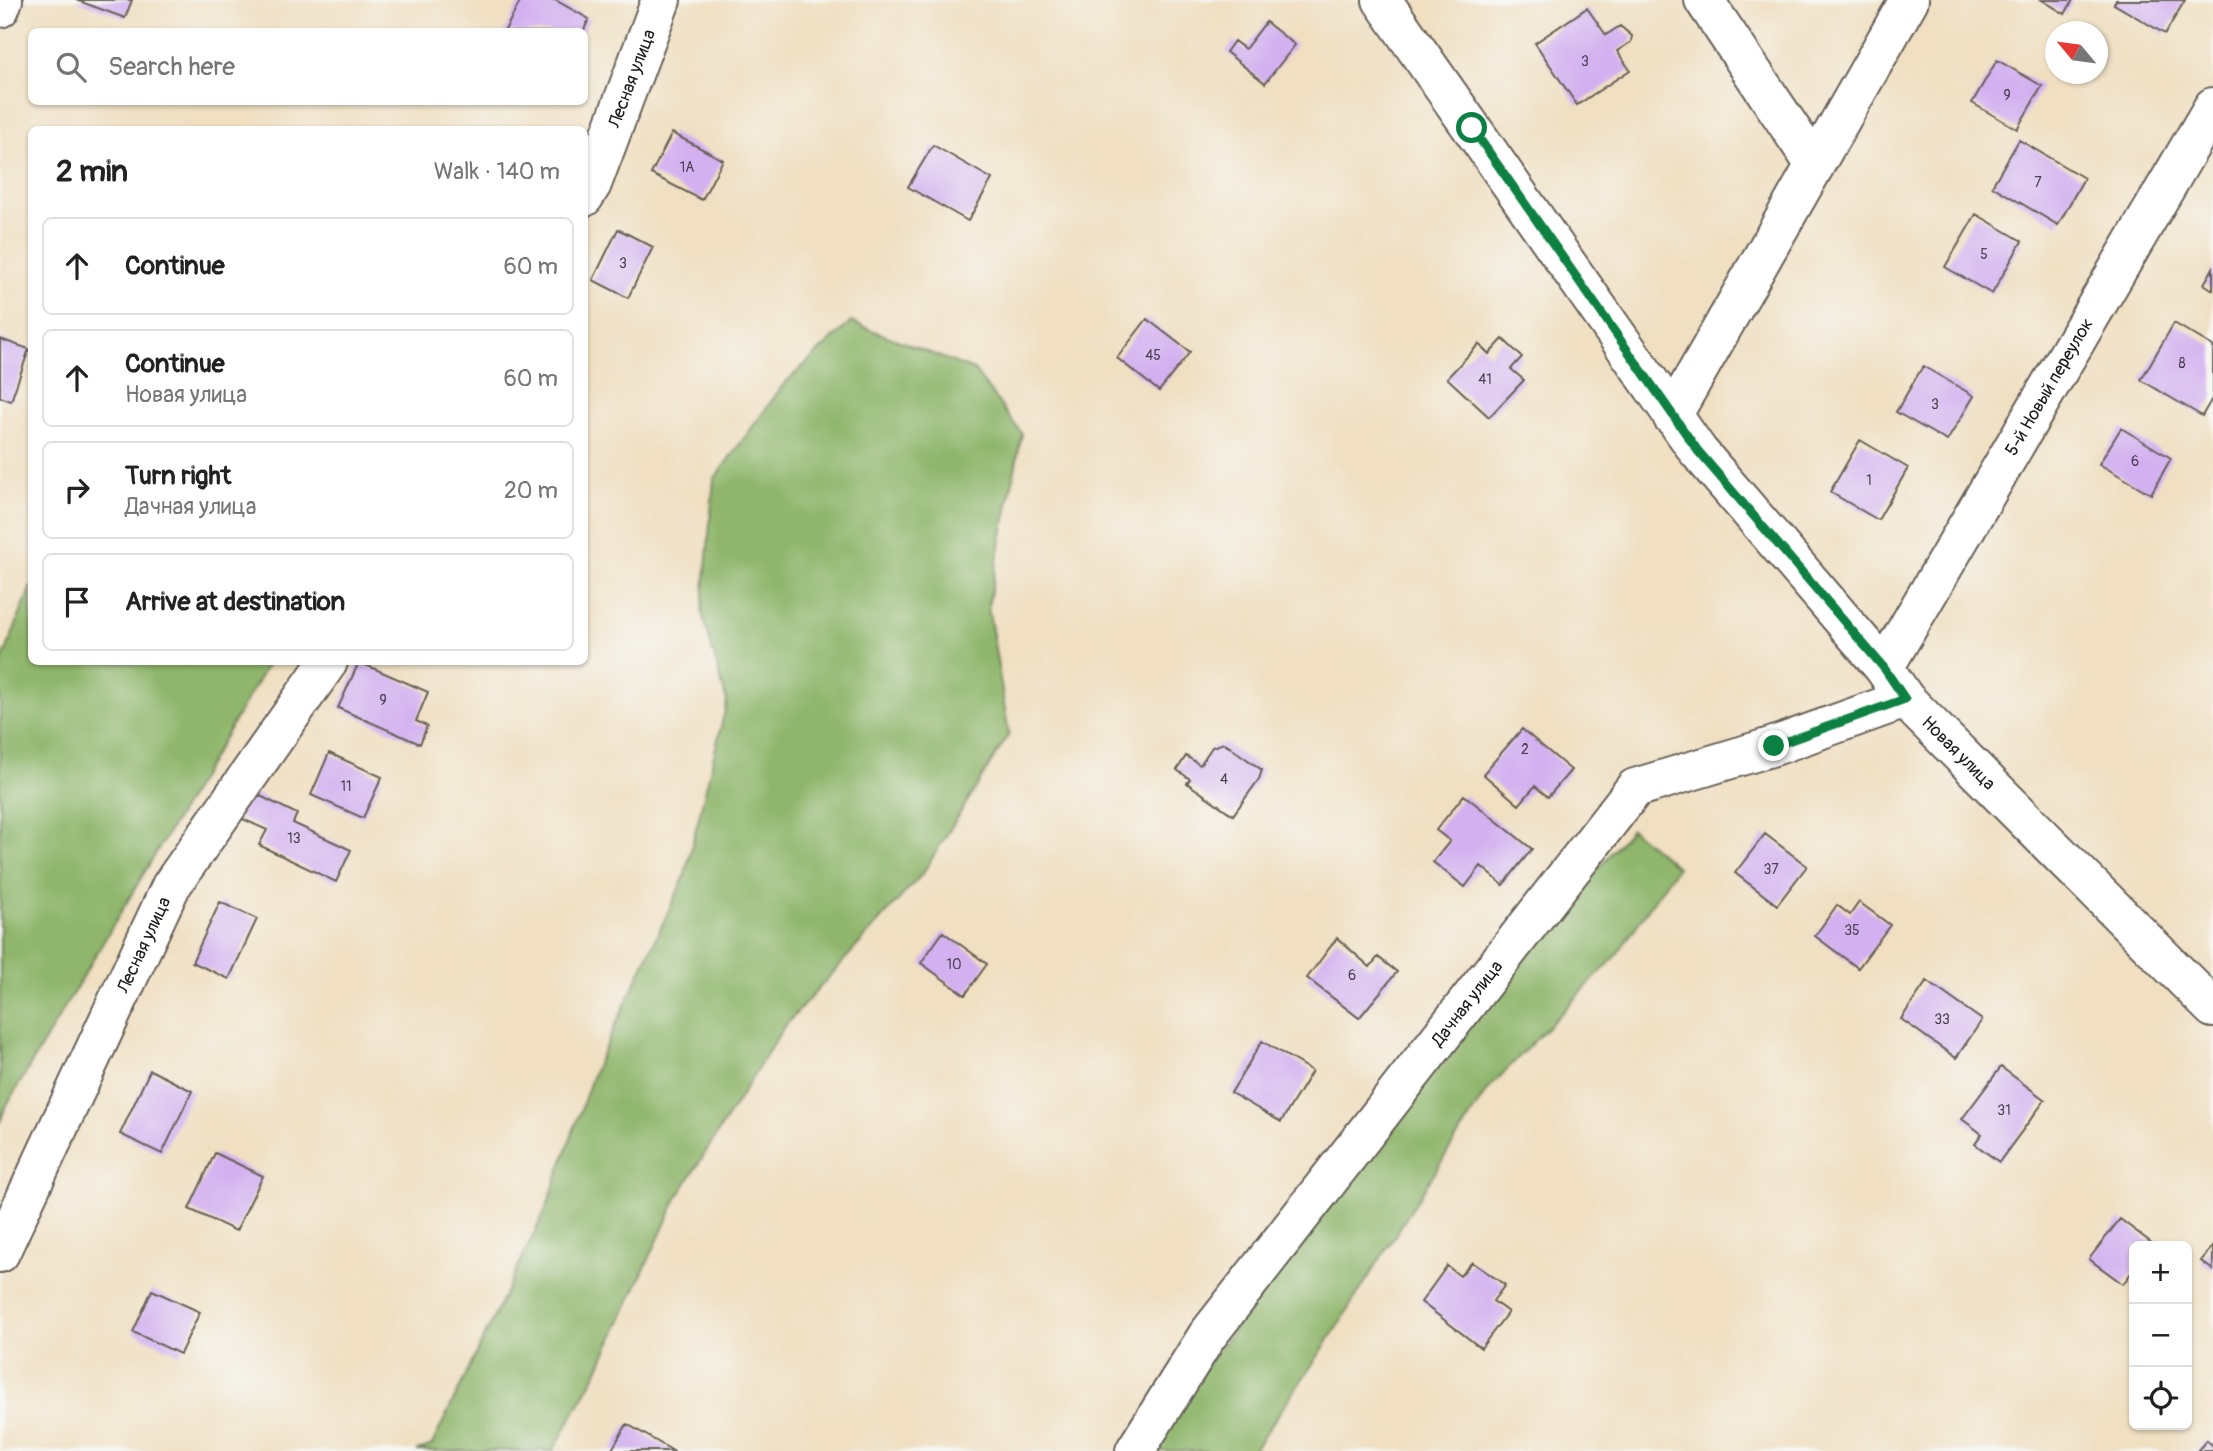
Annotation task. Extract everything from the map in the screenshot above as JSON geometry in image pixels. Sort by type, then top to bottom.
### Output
[{"type":"street","points":[[0,8],[3,0]]},
{"type":"street","name":"Лесная улица","points":[[588,187],[661,0]]},
{"type":"street","name":"Новая улица","points":[[1382,0],[1698,451],[1884,668],[1905,699],[2213,1008]]},
{"type":"street","points":[[1704,0],[1815,165]]},
{"type":"street","points":[[1672,416],[1909,0]]},
{"type":"street","name":"5-й Новый переулок","points":[[1884,668],[2213,107]]},
{"type":"street","name":"Лесная улица","points":[[0,1253],[172,886],[326,665]]},
{"type":"street","name":"Дачная улица","points":[[1135,1451],[1207,1336],[1635,788],[1774,746],[1905,699]]},
{"type":"green space","points":[[851,322],[974,370],[1022,434],[988,606],[1009,734],[923,873],[783,1028],[677,1198],[596,1374],[553,1451],[417,1451],[432,1445],[546,1209],[595,1069],[684,878],[727,702],[702,613],[714,479],[784,384]]},
{"type":"green space","points":[[28,594],[28,665],[267,665],[5,1108],[0,1123],[0,667]]},
{"type":"green space","points":[[1631,829],[1677,867],[1615,957],[1487,1090],[1321,1352],[1253,1451],[1141,1451],[1447,1051]]},
{"type":"building","points":[[76,0],[132,0],[125,18]]},
{"type":"building","points":[[521,0],[555,0],[589,19],[585,28],[506,28]]},
{"type":"building","points":[[2042,0],[2073,0],[2065,14]]},
{"type":"building","points":[[2116,0],[2185,0],[2165,34],[2114,4]]},
{"type":"building","points":[[1587,8],[1606,35],[1620,26],[1632,36],[1631,42],[1617,51],[1630,70],[1577,105],[1535,43]]},
{"type":"building","points":[[1266,22],[1295,45],[1265,83],[1226,52],[1234,41],[1245,49]]},
{"type":"building","points":[[1997,60],[2042,86],[2017,129],[1972,103]]},
{"type":"building","points":[[672,133],[723,160],[702,200],[651,174]]},
{"type":"building","points":[[2019,140],[2084,178],[2058,225],[1992,186]]},
{"type":"building","points":[[933,145],[992,179],[968,221],[908,187]]},
{"type":"building","points":[[1976,214],[2022,241],[1992,294],[1945,267]]},
{"type":"building","points":[[618,229],[653,247],[628,298],[593,280]]},
{"type":"building","points":[[2213,268],[2213,290],[2204,284]]},
{"type":"building","points":[[1147,319],[1190,352],[1159,391],[1117,358]]},
{"type":"building","points":[[2174,323],[2213,346],[2213,397],[2202,416],[2141,380]]},
{"type":"building","points":[[0,339],[28,349],[28,352],[11,401],[0,397]]},
{"type":"building","points":[[1503,339],[1522,357],[1511,369],[1524,380],[1489,417],[1447,378],[1479,344],[1489,354]]},
{"type":"building","points":[[1923,366],[1974,396],[1947,441],[1896,412]]},
{"type":"building","points":[[2121,428],[2171,458],[2151,494],[2099,464]]},
{"type":"building","points":[[1860,440],[1908,468],[1878,520],[1830,492]]},
{"type":"building","points":[[358,665],[366,665],[428,692],[416,721],[427,726],[420,744],[338,708]]},
{"type":"building","points":[[1522,729],[1571,770],[1548,797],[1535,786],[1519,805],[1483,774]]},
{"type":"building","points":[[1224,743],[1262,770],[1259,779],[1233,815],[1187,783],[1190,779],[1177,770],[1186,756],[1200,765],[1212,747]]},
{"type":"building","points":[[329,753],[382,777],[363,818],[311,795]]},
{"type":"building","points":[[248,790],[297,814],[293,823],[351,850],[336,882],[259,845],[267,830],[236,816]]},
{"type":"building","points":[[1464,795],[1532,849],[1503,885],[1481,866],[1465,887],[1433,862],[1450,841],[1436,830]]},
{"type":"building","points":[[1765,834],[1807,866],[1777,905],[1735,873]]},
{"type":"building","points":[[220,902],[257,919],[229,979],[192,962]]},
{"type":"building","points":[[1859,902],[1890,925],[1858,968],[1815,936],[1837,905],[1850,915]]},
{"type":"building","points":[[943,932],[987,964],[965,995],[921,963]]},
{"type":"building","points":[[1337,938],[1370,967],[1378,957],[1397,972],[1359,1018],[1307,978]]},
{"type":"building","points":[[1927,981],[1982,1020],[1956,1058],[1901,1019]]},
{"type":"building","points":[[1262,1041],[1312,1071],[1281,1122],[1231,1093]]},
{"type":"building","points":[[2001,1067],[2045,1100],[1999,1162],[1975,1144],[1982,1134],[1962,1119]]},
{"type":"building","points":[[150,1070],[192,1091],[162,1154],[120,1134]]},
{"type":"building","points":[[215,1153],[263,1176],[236,1231],[189,1209]]},
{"type":"building","points":[[2120,1219],[2149,1241],[2129,1241],[2129,1276],[2123,1284],[2089,1259]]},
{"type":"building","points":[[2213,1246],[2213,1270],[2201,1261]]},
{"type":"building","points":[[1472,1262],[1505,1285],[1493,1301],[1508,1312],[1481,1348],[1421,1302],[1447,1266],[1460,1276]]},
{"type":"building","points":[[152,1290],[200,1312],[180,1354],[133,1332]]},
{"type":"building","points":[[627,1424],[673,1451],[611,1451]]},
{"type":"building","points":[[2207,1440],[2213,1446],[2213,1451],[2197,1451]]},
{"type":"route","points":[[1472,128],[1698,451],[1884,668],[1905,699],[1774,746]]}]
